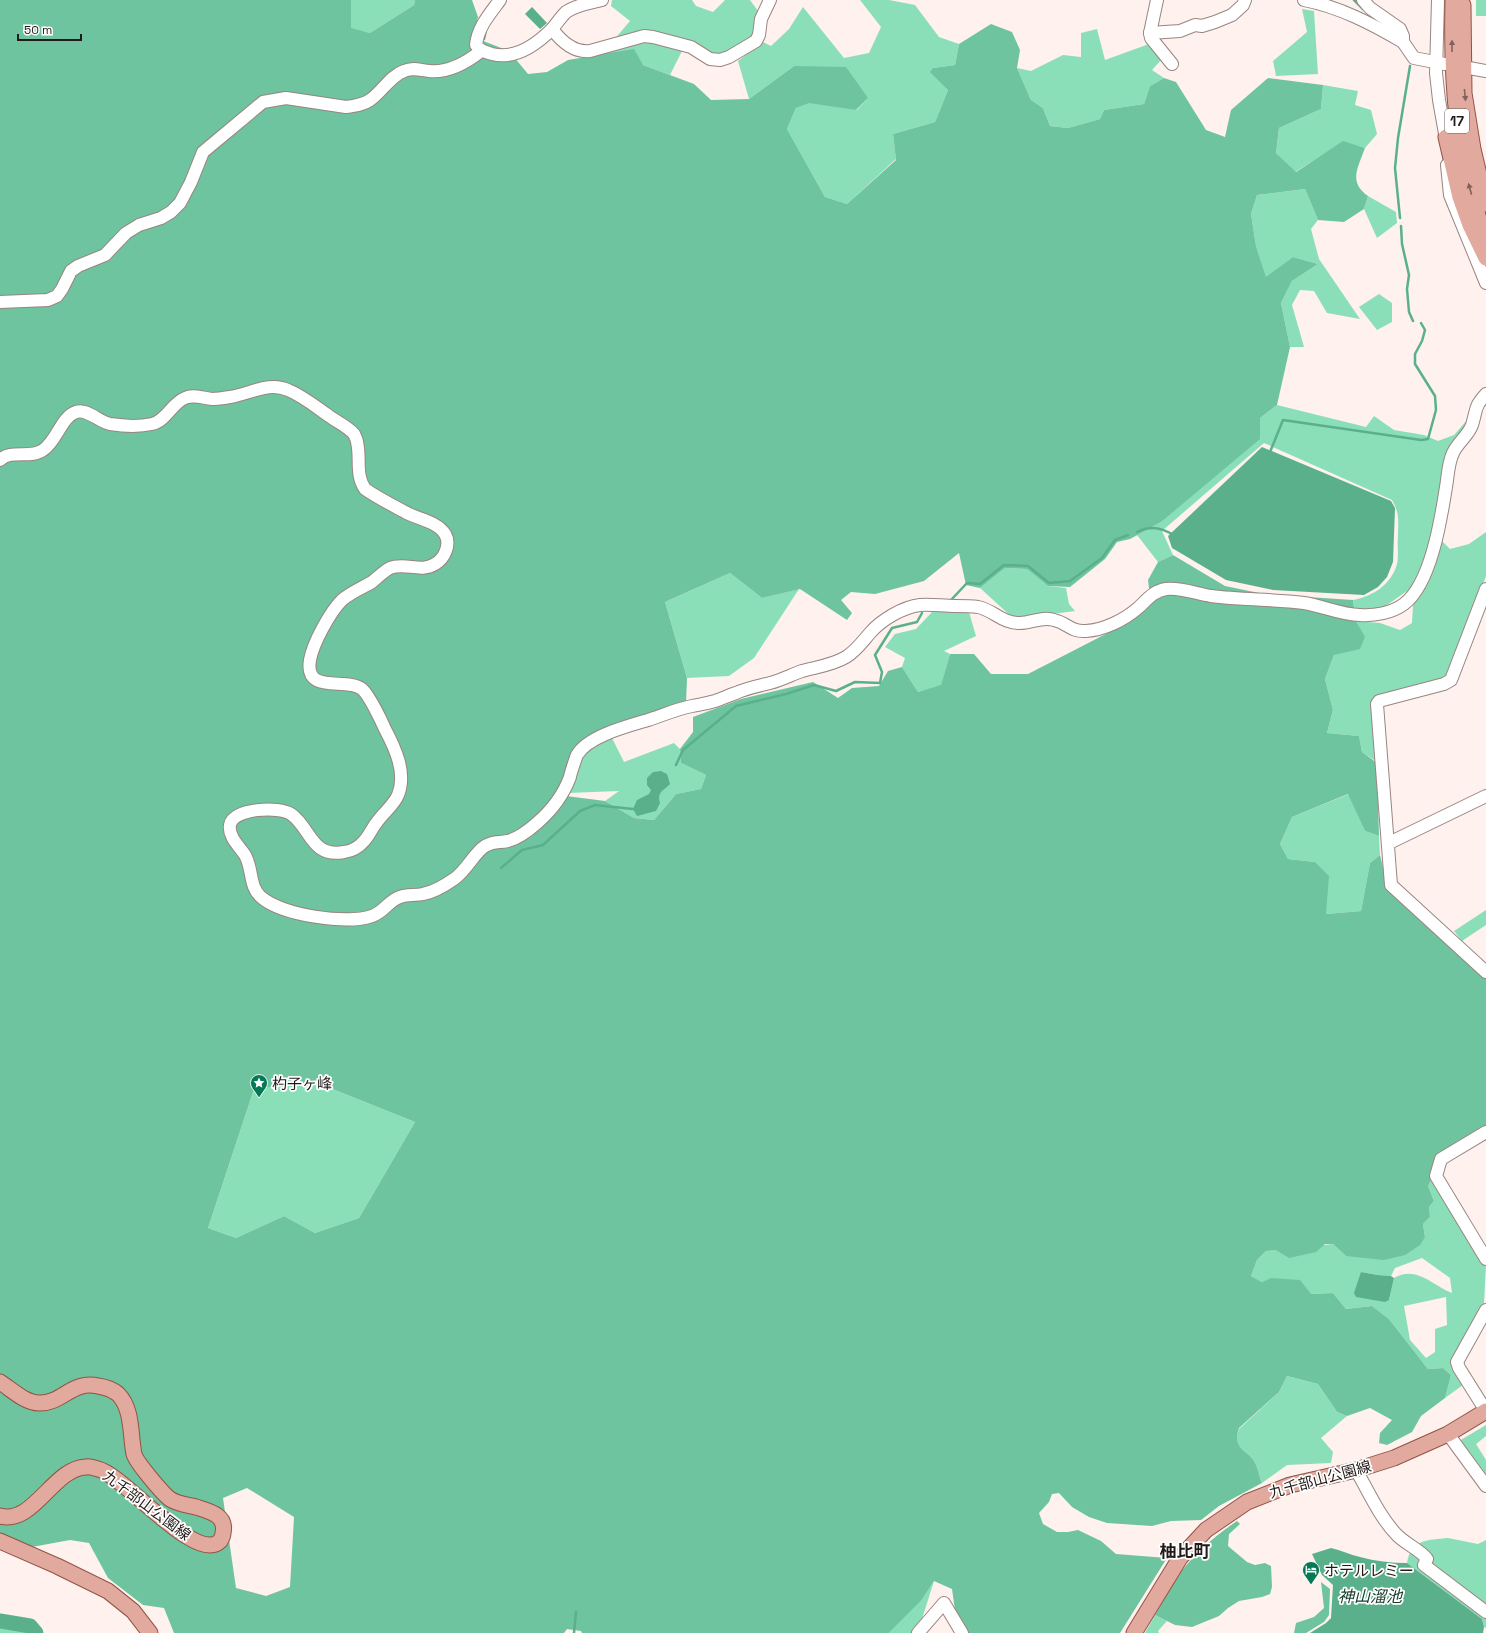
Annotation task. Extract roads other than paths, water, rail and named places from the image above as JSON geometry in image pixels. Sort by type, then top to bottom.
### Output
[{"type":"main road","name":"17","points":[[1453,0],[1454,88],[1458,132],[1466,176],[1476,212],[1486,239]]},
{"type":"main road","name":"17","points":[[1463,0],[1464,93],[1473,149],[1486,204]]},
{"type":"main road","points":[[1446,137],[1460,197],[1470,225],[1486,258]]},
{"type":"main road","name":"九千部山公園線","points":[[0,1382],[29,1401],[40,1403],[51,1401],[79,1386],[91,1384],[106,1387],[117,1394],[124,1404],[129,1416],[134,1456],[139,1464],[170,1499],[214,1514],[223,1521],[224,1529],[223,1537],[220,1541],[214,1544],[203,1545],[196,1542],[169,1523],[101,1469],[87,1466],[75,1469],[60,1479],[27,1510],[16,1515],[0,1516]]},
{"type":"main road","name":"九千部山公園線","points":[[1134,1633],[1180,1558],[1206,1530],[1247,1502],[1275,1489],[1356,1470],[1394,1458],[1448,1434],[1486,1411]]},
{"type":"main road","points":[[0,1541],[57,1566],[108,1591],[133,1611],[150,1633]]},
{"type":"street","points":[[500,0],[483,22],[478,34],[476,45],[481,51],[497,55],[510,56],[518,54],[535,43],[552,28],[575,3],[602,0]]},
{"type":"street","points":[[552,28],[559,38],[575,50],[582,52],[644,36],[691,47],[710,59],[720,60],[729,57],[756,41],[759,34],[761,19],[770,0]]},
{"type":"street","points":[[1157,0],[1150,34],[1151,38],[1172,64]]},
{"type":"street","points":[[1150,34],[1180,30],[1195,25],[1202,26],[1215,22],[1232,15],[1243,5],[1245,0]]},
{"type":"street","points":[[1304,0],[1364,20],[1404,42]]},
{"type":"street","points":[[1363,0],[1370,8],[1400,29],[1404,42],[1414,58],[1440,63]]},
{"type":"street","points":[[1438,0],[1440,63],[1439,100],[1446,137],[1450,195],[1486,283]]},
{"type":"street","points":[[0,302],[48,300],[54,298],[62,290],[71,271],[78,266],[106,255],[126,233],[139,225],[161,218],[171,212],[180,203],[203,152],[263,102],[286,98],[346,107],[356,106],[370,100],[394,77],[403,71],[417,69],[440,72],[452,69],[473,58],[481,51]]},
{"type":"street","points":[[1469,68],[1486,71]]},
{"type":"street","points":[[0,460],[9,456],[35,454],[42,451],[50,445],[68,417],[75,412],[81,411],[108,424],[141,426],[154,423],[180,400],[186,397],[193,396],[212,399],[223,398],[239,396],[272,386],[280,386],[308,401],[354,434],[357,441],[359,475],[361,483],[365,489],[414,517],[424,520],[441,529],[445,533],[447,538],[447,549],[438,562],[426,567],[393,567],[342,600],[325,622],[310,660],[310,674],[314,679],[326,683],[355,686],[364,692],[379,717],[397,755],[401,781],[400,791],[395,801],[378,820],[363,843],[353,850],[344,852],[328,851],[318,846],[295,817],[289,812],[261,810],[242,813],[230,821],[229,827],[231,835],[248,859],[254,890],[258,895],[272,904],[306,915],[330,920],[358,919],[375,916],[383,911],[393,899],[433,891],[451,882],[466,869],[479,851],[485,846],[492,843],[509,841],[519,837],[555,805],[566,786],[576,756],[580,750],[593,741],[612,732],[672,712],[711,703],[742,690],[775,682],[804,671],[821,668],[847,657],[882,622],[908,608],[921,605],[974,606],[985,609],[1012,623],[1046,619],[1055,620],[1075,631],[1090,631],[1105,628],[1133,613],[1156,592],[1174,588],[1211,596],[1309,604],[1354,615],[1385,613],[1396,609],[1408,602],[1417,591],[1425,572],[1434,548],[1439,528],[1452,455],[1470,432],[1478,403],[1486,394]]},
{"type":"street","points":[[1486,589],[1451,680],[1444,684],[1379,701],[1377,704],[1389,843],[1391,885],[1486,972]]},
{"type":"street","points":[[1389,843],[1486,796]]},
{"type":"street","points":[[1486,1132],[1441,1159],[1436,1176],[1486,1259]]},
{"type":"street","points":[[1486,1310],[1457,1362],[1459,1368],[1486,1411]]},
{"type":"street","points":[[1448,1434],[1486,1486]]},
{"type":"street","points":[[1356,1470],[1383,1517],[1396,1534],[1408,1545],[1424,1554],[1427,1559],[1424,1565],[1486,1612]]},
{"type":"street","points":[[918,1633],[944,1603],[962,1633]]},
{"type":"water","points":[[532,7],[547,23],[540,29],[525,14]]},
{"type":"water","points":[[1262,447],[1391,501],[1395,508],[1393,562],[1387,577],[1378,587],[1364,595],[1273,590],[1226,580],[1172,548],[1168,536]]},
{"type":"water","points":[[661,771],[667,774],[670,784],[660,794],[660,803],[656,811],[637,816],[633,809],[637,800],[649,794],[651,790],[647,785],[647,778],[653,772]]},
{"type":"water","points":[[1361,1272],[1391,1276],[1394,1278],[1389,1300],[1385,1302],[1356,1297],[1354,1293]]},
{"type":"water","name":"神山溜池","points":[[1331,1548],[1371,1560],[1407,1563],[1482,1619],[1484,1627],[1483,1633],[1310,1633],[1331,1618],[1333,1585],[1322,1575],[1312,1554]]},
{"type":"waterway","points":[[1354,0],[1363,9]]},
{"type":"waterway","points":[[484,39],[486,30]]},
{"type":"waterway","points":[[1400,218],[1395,168],[1398,138],[1410,66]]},
{"type":"waterway","points":[[1401,226],[1402,244],[1409,275],[1407,289],[1409,312],[1413,321]]},
{"type":"waterway","points":[[1270,452],[1283,420],[1421,440],[1428,439],[1436,410],[1435,396],[1415,364],[1415,354],[1422,341],[1425,330],[1421,323]]},
{"type":"waterway","points":[[1137,532],[1156,528],[1174,535]]},
{"type":"waterway","points":[[951,600],[967,583],[980,584],[1004,565],[1028,566],[1049,583],[1070,581],[1102,558],[1115,540],[1128,535]]},
{"type":"waterway","points":[[676,765],[683,750],[736,706],[786,694],[814,685],[836,691],[855,682],[880,683],[882,672],[875,655],[892,628],[917,622],[922,613]]},
{"type":"waterway","points":[[501,868],[522,850],[543,845],[580,811],[595,805],[633,809]]},
{"type":"waterway","points":[[574,1633],[576,1612]]},
{"type":"waterway","points":[[0,1621],[30,1626],[36,1633]]},
{"type":"place","name":"杓子ヶ峰","points":[[259,1098]]},
{"type":"place","name":"ホテルレミー","points":[[1311,1585]]},
{"type":"district","name":"柚比町","points":[[1185,1551]]}]
